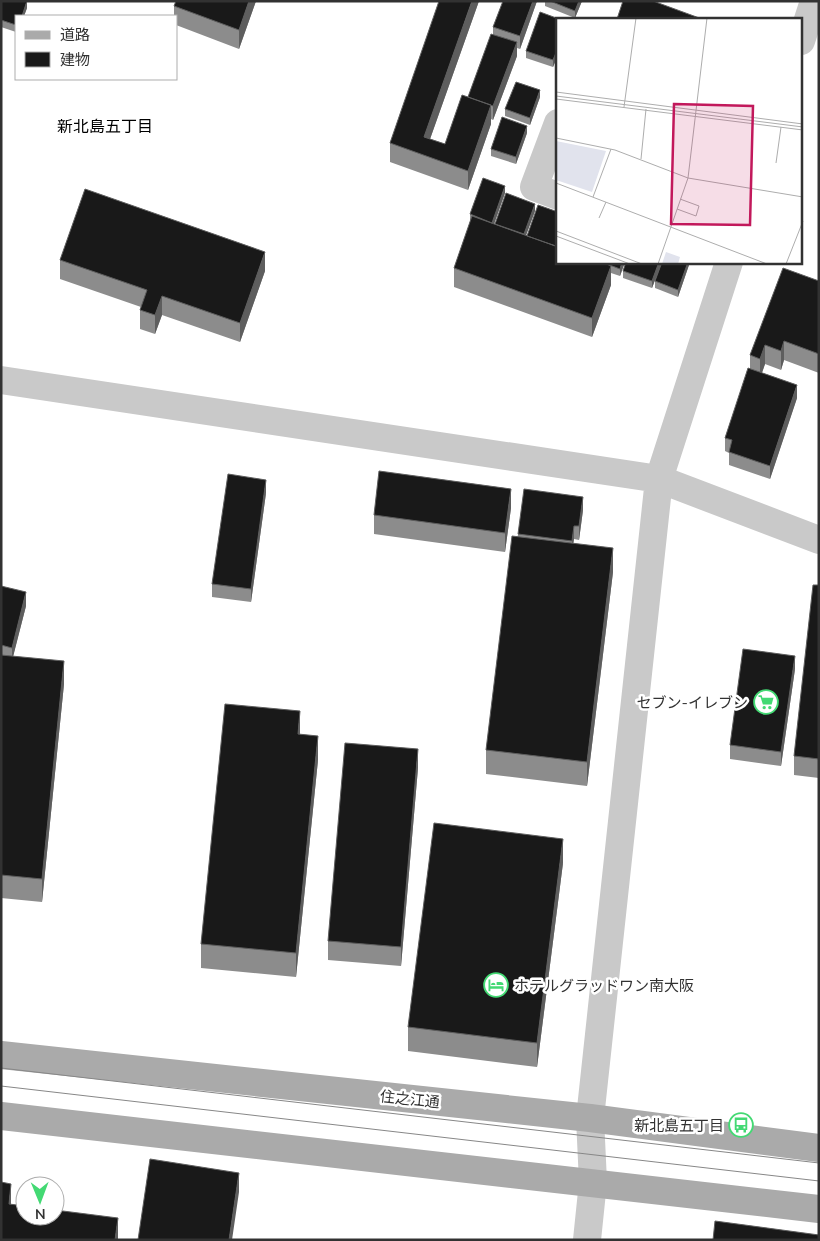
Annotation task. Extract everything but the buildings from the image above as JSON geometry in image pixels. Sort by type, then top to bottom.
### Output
[{"type":"main road","name":"住之江通","points":[[1,1055],[590,1118],[819,1148]]},
{"type":"main road","points":[[1,1116],[819,1209]]},
{"type":"street","points":[[802,38],[814,1]]},
{"type":"street","points":[[556,129],[534,187],[556,195]]},
{"type":"street","points":[[587,1240],[594,1182],[590,1118],[658,480],[728,264]]},
{"type":"street","points":[[1,380],[658,480],[819,540]]},
{"type":"tram line","points":[[1,1068],[819,1163]]},
{"type":"tram line","points":[[1,1086],[819,1181]]},
{"type":"place","name":"セブン-イレブン","points":[[766,702]]},
{"type":"place","name":"ホテルグラッドワン南大阪","points":[[496,985]]},
{"type":"place","name":"新北島五丁目","points":[[741,1125]]},
{"type":"district","name":"新北島五丁目","points":[[105,126]]}]
